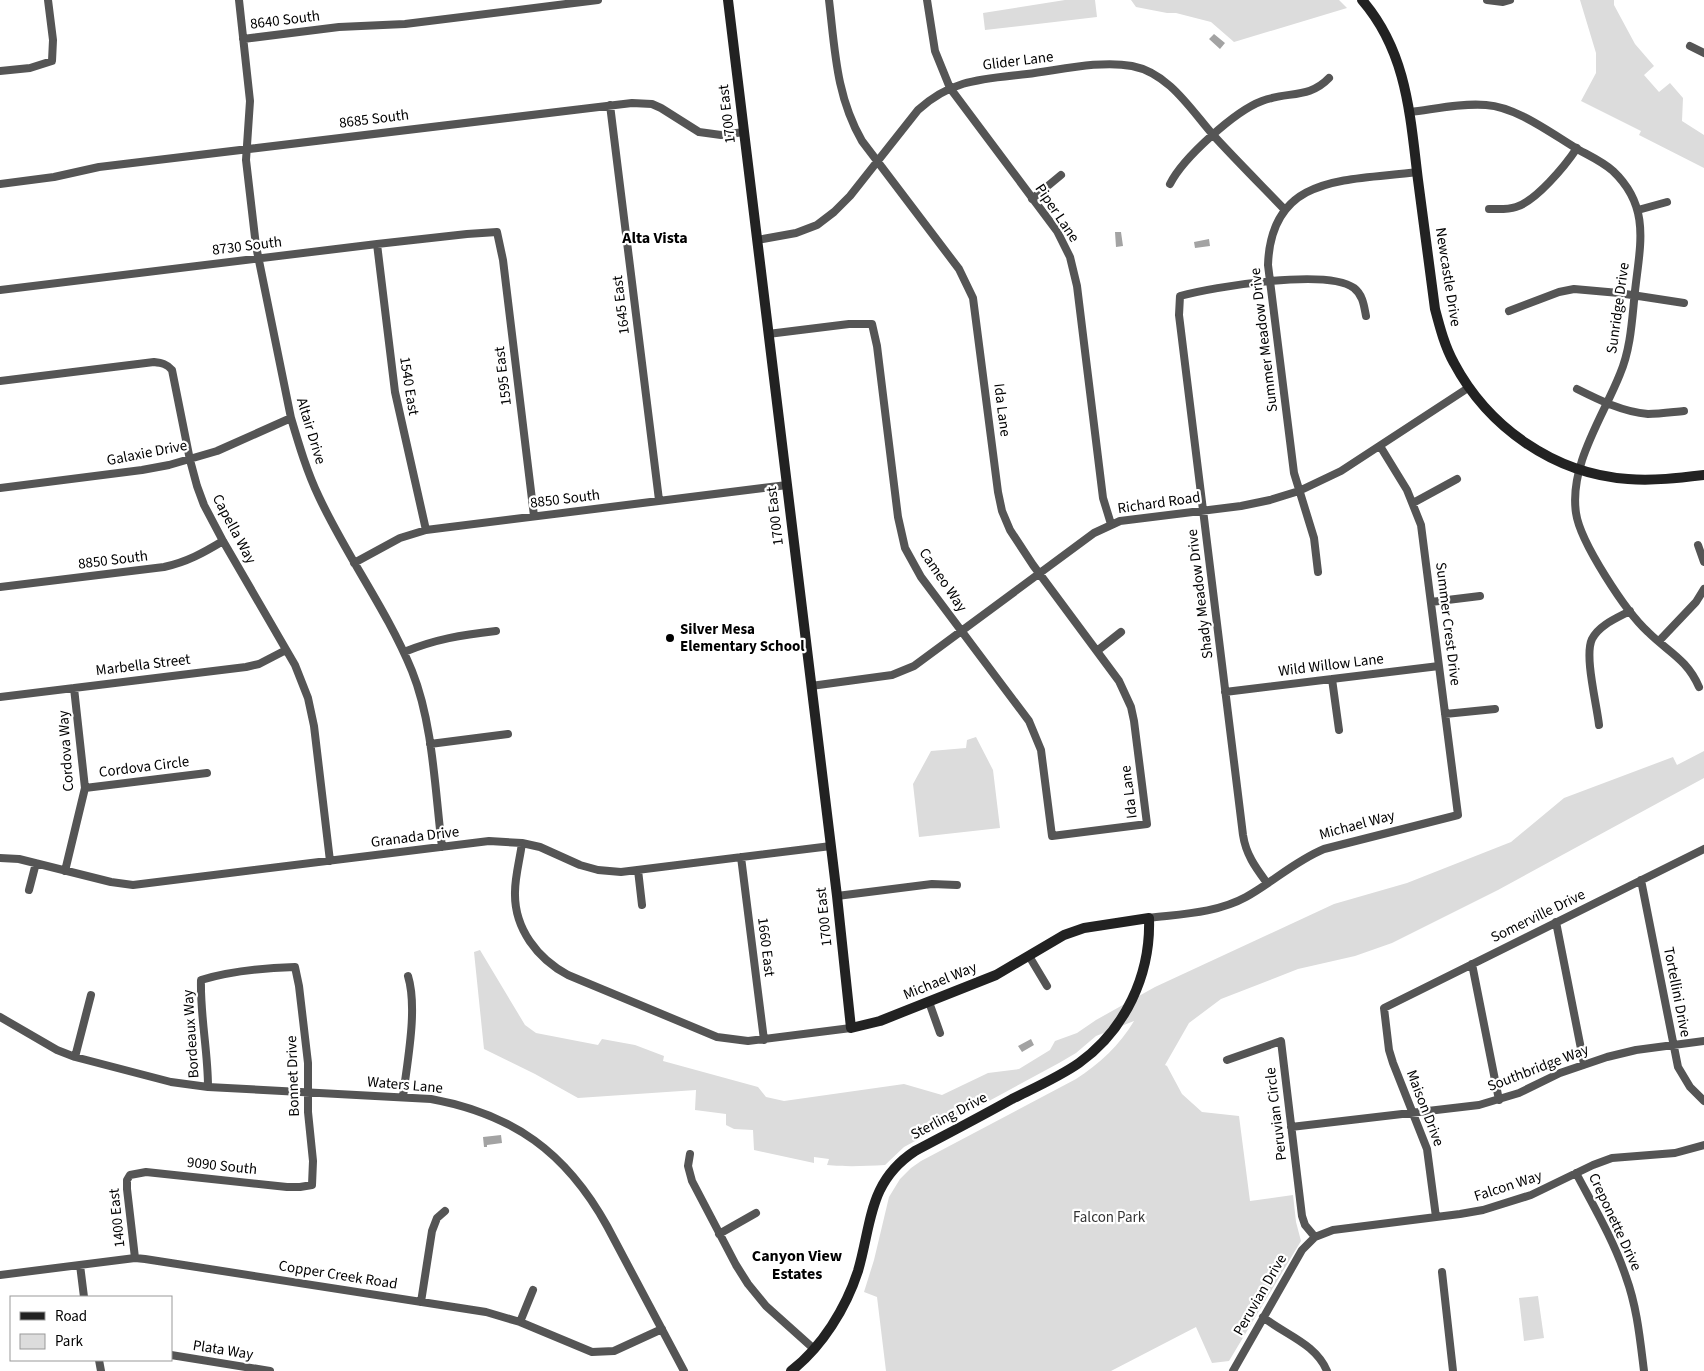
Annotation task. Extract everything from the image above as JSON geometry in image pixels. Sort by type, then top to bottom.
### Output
[{"type":"street","points":[[0,71],[30,68],[52,62],[53,40],[48,0]]},
{"type":"street","name":"Altair Drive","points":[[239,0],[250,101],[245,148],[258,259],[291,418],[299,446],[319,497],[404,652],[419,690],[430,744],[442,847]]},
{"type":"street","name":"8640 South","points":[[243,39],[339,27],[405,24],[598,0]]},
{"type":"street","name":"1700 East","points":[[728,0],[837,896],[851,1028]]},
{"type":"street","name":"Ida Lane","points":[[829,0],[840,90],[852,124],[877,161],[959,269],[973,298],[1002,511],[1013,536],[1119,681],[1131,707],[1147,824]]},
{"type":"street","name":"Piper Lane","points":[[927,0],[935,51],[950,88],[1064,244],[1074,272],[1103,498],[1112,524]]},
{"type":"street","name":"Newcastle Drive","points":[[1362,0],[1379,23],[1398,61],[1410,112],[1435,309],[1441,333],[1453,362],[1468,388],[1486,410],[1516,436],[1550,458],[1579,470],[1628,479],[1660,479],[1704,475]]},
{"type":"street","points":[[1487,0],[1503,2],[1510,0]]},
{"type":"street","points":[[1690,46],[1704,53]]},
{"type":"street","name":"Glider Lane","points":[[757,240],[796,233],[817,225],[834,212],[850,196],[918,110],[950,88],[976,80],[1101,65],[1133,66],[1149,71],[1172,88],[1285,210]]},
{"type":"street","points":[[1170,184],[1182,165],[1230,120],[1245,109],[1262,101],[1309,92],[1321,86],[1329,78]]},
{"type":"street","name":"8685 South","points":[[0,184],[99,167],[245,148],[632,103],[652,104],[671,113],[698,132],[721,135],[744,132]]},
{"type":"street","name":"Sunridge Drive","points":[[1410,112],[1472,104],[1505,108],[1577,148],[1612,171],[1627,189],[1638,210],[1640,247],[1627,355],[1579,470],[1574,497],[1576,516],[1584,539],[1630,611],[1648,633],[1685,662],[1694,674],[1699,687]]},
{"type":"street","name":"1645 East","points":[[610,105],[659,500]]},
{"type":"street","points":[[1489,209],[1508,209],[1527,202],[1569,160],[1577,148]]},
{"type":"street","name":"Summer Meadow Drive","points":[[1318,572],[1314,538],[1294,473],[1270,282],[1269,249],[1279,218],[1294,200],[1308,191],[1323,185],[1417,172]]},
{"type":"street","points":[[1032,199],[1062,175]]},
{"type":"street","points":[[1638,210],[1667,202]]},
{"type":"street","name":"8730 South","points":[[0,290],[377,244],[498,232]]},
{"type":"street","name":"1595 East","points":[[498,232],[534,516]]},
{"type":"street","name":"1540 East","points":[[377,244],[395,392],[426,530]]},
{"type":"street","points":[[1270,282],[1313,279],[1346,284],[1355,289],[1364,302],[1366,316]]},
{"type":"street","name":"Shady Meadow Drive","points":[[1267,883],[1251,861],[1245,848],[1179,315],[1180,296],[1199,291],[1270,282]]},
{"type":"street","points":[[1509,311],[1567,290],[1583,290],[1684,303]]},
{"type":"street","name":"Cameo Way","points":[[768,334],[850,324],[872,324],[877,346],[900,532],[912,563],[1020,708],[1036,735],[1044,765],[1052,836],[1147,824]]},
{"type":"street","name":"Capella Way","points":[[0,381],[154,362],[169,366],[175,376],[190,460],[204,505],[303,683],[312,713],[330,861]]},
{"type":"street","name":"Richard Road","points":[[811,686],[878,678],[902,672],[926,659],[1094,532],[1112,524],[1131,520],[1241,506],[1299,491],[1341,471],[1468,388]]},
{"type":"street","points":[[1577,389],[1607,403],[1635,412],[1649,414],[1684,411]]},
{"type":"street","name":"Galaxie Drive","points":[[0,488],[142,470],[190,460],[248,438],[291,418]]},
{"type":"street","name":"Summer Crest Drive","points":[[1380,446],[1402,480],[1421,525],[1458,814]]},
{"type":"street","points":[[1413,503],[1457,478]]},
{"type":"street","name":"8850 South","points":[[354,563],[400,538],[426,530],[787,485]]},
{"type":"street","name":"8850 South","points":[[0,587],[164,567],[182,563],[198,556],[223,541]]},
{"type":"street","points":[[1698,546],[1704,562]]},
{"type":"street","points":[[1659,642],[1696,602],[1704,589]]},
{"type":"street","points":[[1431,602],[1480,596]]},
{"type":"street","points":[[1600,725],[1590,667],[1592,639],[1603,627],[1630,611]]},
{"type":"street","points":[[404,652],[443,638],[496,631]]},
{"type":"street","points":[[1097,651],[1121,632]]},
{"type":"street","name":"Marbella Street","points":[[0,697],[259,664],[286,650]]},
{"type":"street","name":"Wild Willow Lane","points":[[1226,692],[1439,666]]},
{"type":"street","points":[[1332,679],[1339,730]]},
{"type":"street","name":"Cordova Way","points":[[65,871],[85,788],[74,688]]},
{"type":"street","points":[[1445,714],[1494,708]]},
{"type":"street","points":[[430,744],[508,734]]},
{"type":"street","name":"Cordova Circle","points":[[85,788],[207,773]]},
{"type":"street","name":"Michael Way","points":[[522,843],[515,893],[520,921],[534,948],[556,968],[717,1037],[748,1041],[851,1028],[880,1021],[996,975],[1064,935],[1084,928],[1208,910],[1227,905],[1245,898],[1308,856],[1324,849],[1458,814]]},
{"type":"street","name":"Granada Drive","points":[[0,858],[19,859],[111,882],[133,885],[489,841],[522,843],[540,847],[580,865],[598,870],[621,872],[831,846]]},
{"type":"street","name":"Somerville Drive","points":[[1384,1008],[1704,849]]},
{"type":"street","name":"1660 East","points":[[741,857],[764,1040]]},
{"type":"street","points":[[29,890],[36,863]]},
{"type":"street","points":[[638,870],[642,905]]},
{"type":"street","name":"Tortellini Drive","points":[[1641,880],[1678,1067],[1682,1076],[1704,1102]]},
{"type":"street","points":[[837,896],[932,884],[957,885]]},
{"type":"street","name":"Sterling Drive","points":[[794,1370],[814,1348],[834,1321],[851,1289],[858,1271],[875,1201],[890,1172],[915,1151],[1077,1064],[1105,1040],[1124,1014],[1137,987],[1146,955],[1149,918]]},
{"type":"street","points":[[1556,922],[1584,1064]]},
{"type":"street","points":[[1029,956],[1047,986]]},
{"type":"street","points":[[1472,964],[1498,1100]]},
{"type":"street","name":"Bordeaux Way","points":[[208,1087],[207,1050],[200,999],[201,980],[220,974],[295,967]]},
{"type":"street","name":"Bonnet Drive","points":[[295,967],[307,1048],[308,1121],[313,1161],[312,1185]]},
{"type":"street","points":[[403,1097],[413,1005],[412,988],[408,976]]},
{"type":"street","points":[[75,1057],[91,995]]},
{"type":"street","points":[[929,1002],[940,1034]]},
{"type":"street","name":"Maison Drive","points":[[1384,1008],[1391,1057],[1430,1161],[1436,1218]]},
{"type":"street","name":"Waters Lane","points":[[0,1018],[41,1042],[75,1057],[152,1078],[208,1087],[431,1099],[481,1111],[505,1122],[528,1135],[548,1150],[566,1167],[596,1205],[684,1371]]},
{"type":"street","name":"Peruvian Circle","points":[[1227,1060],[1281,1041],[1302,1216],[1315,1237]]},
{"type":"street","name":"Southbridge Way","points":[[1291,1127],[1455,1109],[1498,1100],[1519,1093],[1560,1073],[1584,1064],[1636,1050],[1704,1042]]},
{"type":"street","name":"Falcon Way","points":[[1315,1237],[1323,1233],[1346,1228],[1436,1218],[1507,1203],[1531,1195],[1593,1165],[1612,1158],[1675,1153],[1704,1145]]},
{"type":"street","points":[[690,1154],[688,1166],[692,1181],[736,1265],[766,1306],[814,1348]]},
{"type":"street","name":"9090 South","points":[[130,1175],[146,1172],[287,1187],[312,1185]]},
{"type":"street","name":"Creponette Drive","points":[[1576,1173],[1610,1239],[1626,1278],[1638,1326],[1644,1371]]},
{"type":"street","name":"1400 East","points":[[130,1175],[127,1180],[127,1189],[135,1258]]},
{"type":"street","points":[[421,1302],[432,1231],[437,1218],[445,1211]]},
{"type":"street","points":[[719,1234],[756,1213]]},
{"type":"street","name":"Peruvian Drive","points":[[1233,1371],[1302,1250],[1315,1237]]},
{"type":"street","name":"Copper Creek Road","points":[[0,1275],[135,1258],[158,1260],[486,1312],[520,1322],[581,1348],[604,1352],[623,1348],[662,1329]]},
{"type":"street","points":[[80,1265],[84,1296]]},
{"type":"street","points":[[1442,1272],[1453,1371]]},
{"type":"street","points":[[520,1322],[533,1290]]},
{"type":"street","points":[[1263,1317],[1310,1347],[1318,1355],[1326,1371]]},
{"type":"street","name":"Plata Way","points":[[172,1355],[270,1371]]},
{"type":"green space","points":[[1065,0],[1095,0],[1097,17],[985,30],[983,13]]},
{"type":"green space","points":[[1131,0],[1339,0],[1347,8],[1234,42],[1211,22],[1176,13],[1136,7]]},
{"type":"green space","points":[[1580,0],[1614,0],[1614,5],[1635,44],[1654,66],[1644,75],[1659,92],[1670,83],[1683,98],[1682,121],[1704,135],[1704,168],[1639,135],[1641,131],[1581,101],[1596,73],[1596,53]]},
{"type":"green space","points":[[976,737],[993,770],[1000,828],[919,837],[913,784],[931,751],[966,748],[967,740]]},
{"type":"green space","name":"Falcon Park","points":[[1704,751],[1704,778],[1498,890],[1392,943],[1355,956],[1298,969],[1221,999],[1189,1023],[1165,1065],[1182,1094],[1202,1112],[1239,1116],[1250,1201],[1293,1195],[1296,1222],[1301,1241],[1229,1361],[1212,1363],[1196,1327],[1111,1371],[886,1371],[877,1297],[864,1292],[874,1260],[889,1197],[900,1179],[921,1161],[1076,1079],[1108,1053],[1134,1021],[1096,1036],[1076,1053],[1059,1063],[904,1147],[885,1165],[870,1166],[827,1165],[829,1159],[814,1157],[814,1163],[754,1150],[753,1130],[734,1129],[726,1125],[726,1114],[695,1110],[696,1090],[578,1098],[484,1049],[474,952],[480,950],[525,1025],[536,1033],[598,1045],[602,1039],[635,1045],[664,1056],[663,1061],[758,1087],[766,1097],[784,1101],[904,1084],[942,1095],[988,1073],[1019,1069],[1050,1050],[1055,1041],[1077,1033],[1096,1020],[1155,987],[1334,904],[1407,883],[1511,842],[1564,798],[1673,757],[1677,765]]},
{"type":"green space","points":[[1538,1296],[1544,1338],[1524,1341],[1519,1298]]},
{"type":"shaded area","points":[[1214,34],[1225,43],[1220,49],[1209,39]]},
{"type":"shaded area","points":[[1115,232],[1121,232],[1123,246],[1116,247]]},
{"type":"shaded area","points":[[1209,239],[1210,246],[1195,248],[1194,242]]},
{"type":"shaded area","points":[[1031,1039],[1034,1045],[1022,1052],[1018,1046]]},
{"type":"shaded area","points":[[501,1135],[502,1143],[484,1147],[483,1137]]},
{"type":"place","name":"Silver Mesa Elementary School","points":[[670,638]]},
{"type":"district","name":"Alta Vista","points":[[655,238]]},
{"type":"district","name":"Canyon View Estates","points":[[797,1265]]}]
